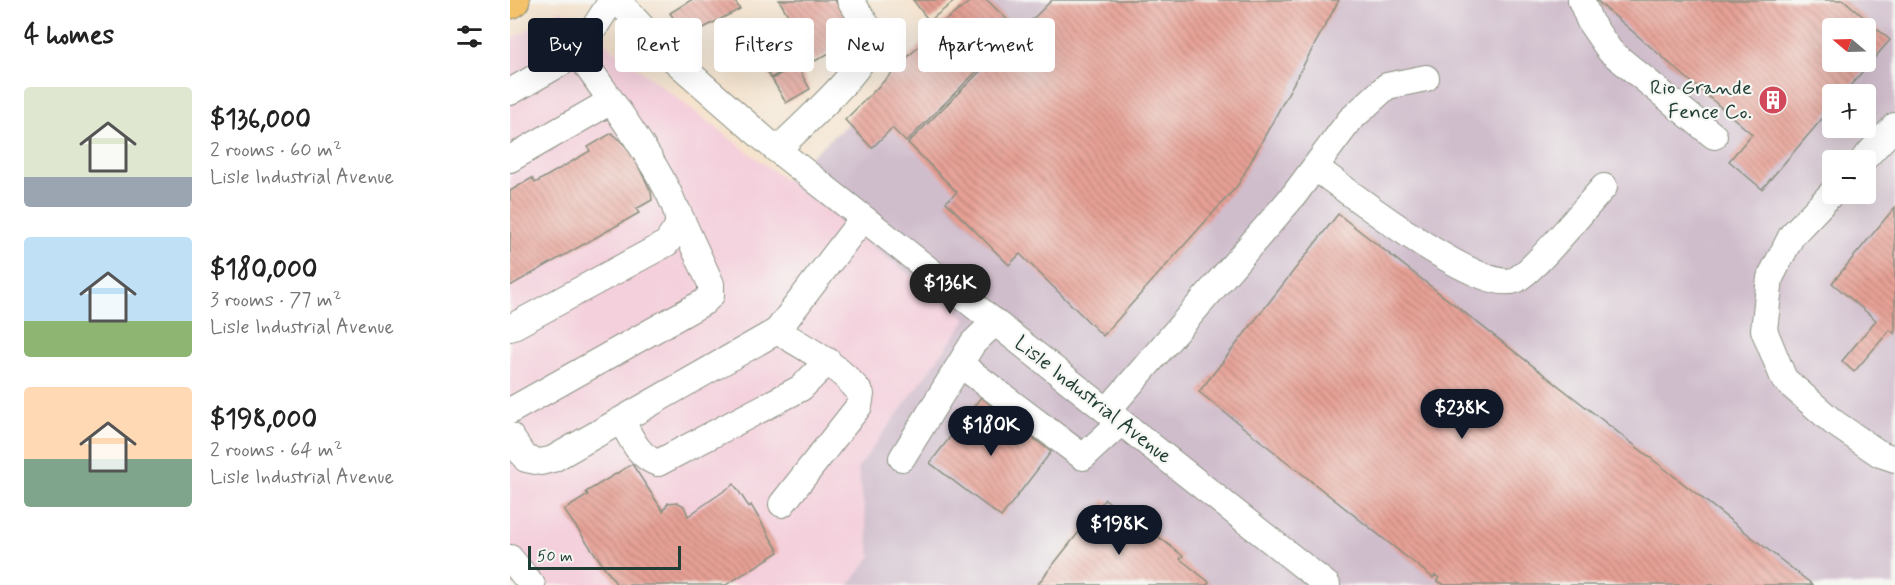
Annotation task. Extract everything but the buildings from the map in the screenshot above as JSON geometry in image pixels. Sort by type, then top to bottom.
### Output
[{"type":"street","points":[[777,150],[847,80],[873,46],[874,36],[850,0]]},
{"type":"street","points":[[1581,0],[1590,22],[1610,51],[1714,136]]},
{"type":"street","points":[[603,24],[622,2]]},
{"type":"street","name":"Lisle Industrial Avenue","points":[[622,2],[664,51],[777,150],[1114,416],[1319,583]]},
{"type":"street","points":[[510,92],[545,72]]},
{"type":"street","points":[[510,411],[704,302],[711,295],[711,284],[677,210],[636,137],[591,72]]},
{"type":"street","points":[[960,364],[1083,457],[1294,195],[1350,120],[1387,86],[1426,78]]},
{"type":"street","points":[[510,159],[610,101]]},
{"type":"street","points":[[1872,150],[1895,126]]},
{"type":"street","points":[[1315,167],[1403,233],[1487,277],[1504,281],[1515,280],[1533,265],[1604,187]]},
{"type":"street","points":[[1822,204],[1792,235],[1770,278],[1764,330],[1784,379],[1833,422],[1880,454],[1895,459]]},
{"type":"street","points":[[510,328],[667,243],[678,226],[677,210]]},
{"type":"street","points":[[510,436],[526,459],[541,462],[554,459],[777,331],[863,218]]},
{"type":"street","points":[[902,458],[974,343],[995,322]]},
{"type":"street","points":[[777,331],[828,362],[850,380],[861,394],[859,406],[782,504]]},
{"type":"street","points":[[621,420],[640,453],[648,460],[657,463],[801,388],[828,362]]},
{"type":"street","points":[[510,558],[532,585]]},
{"type":"shaded area","points":[[989,0],[1895,0],[1895,585],[849,585],[871,557],[858,468],[967,319],[785,179],[918,62],[918,72],[1055,72],[1055,18],[968,18]]},
{"type":"shaded area","points":[[561,10],[572,18],[547,18]]},
{"type":"shaded area","points":[[528,29],[528,72],[603,72],[603,42],[615,51],[615,72],[643,72],[968,319],[858,468],[871,557],[849,585],[510,585],[510,40]]},
{"type":"place","name":"Rio Grande Fence Co.","points":[[1773,100]]}]
